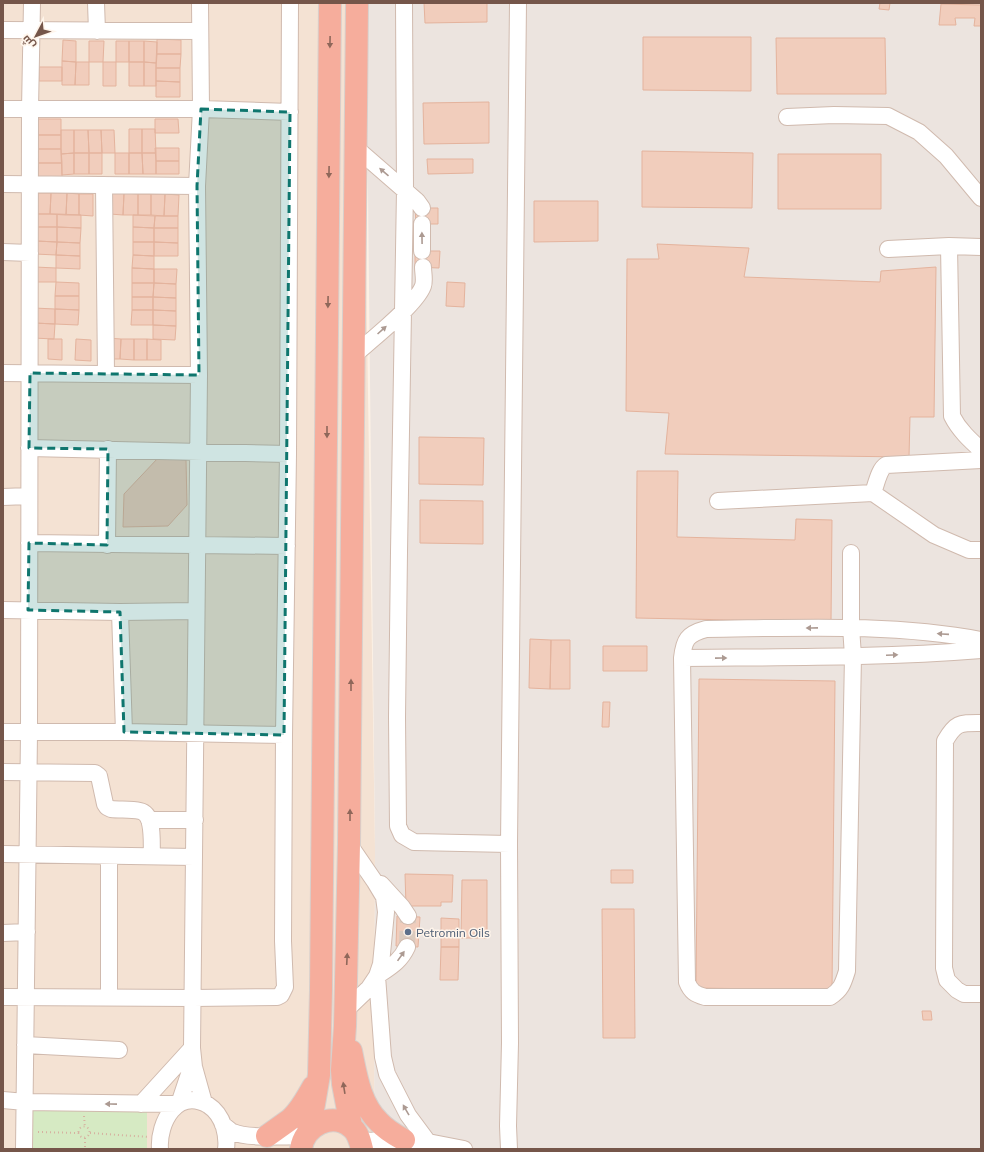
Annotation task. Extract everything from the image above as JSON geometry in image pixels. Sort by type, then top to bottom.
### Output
[{"type":"highway","points":[[305,1139],[313,1110],[319,1075],[322,959],[330,3]]},
{"type":"highway","points":[[357,3],[348,952],[342,1070],[343,1084],[358,1139]]},
{"type":"highway","points":[[345,1018],[361,1092],[368,1109],[378,1121],[391,1132],[404,1140]]},
{"type":"highway","points":[[267,1136],[288,1121],[298,1110],[319,1075]]},
{"type":"highway","points":[[305,1139],[315,1125],[324,1121],[333,1120],[343,1122],[358,1139]]},
{"type":"street","points":[[24,1149],[29,733],[28,496],[32,3]]},
{"type":"street","points":[[96,3],[97,31]]},
{"type":"street","points":[[200,3],[201,109],[197,186],[199,375],[196,545],[193,1053],[196,1077],[204,1103]]},
{"type":"street","points":[[3,997],[277,997],[281,995],[285,988],[283,941],[284,735],[288,454],[290,3]]},
{"type":"street","points":[[404,3],[405,190],[398,568],[398,826],[402,835],[414,842],[509,844]]},
{"type":"street","points":[[509,1149],[509,844],[518,3]]},
{"type":"street","points":[[3,30],[200,31]]},
{"type":"street","points":[[3,109],[201,109],[290,112]]},
{"type":"street","points":[[787,117],[834,115],[888,116],[919,132],[946,156],[981,198]]},
{"type":"street","points":[[356,148],[405,190],[422,208]]},
{"type":"street","points":[[3,184],[197,186]]},
{"type":"street","points":[[104,185],[106,374]]},
{"type":"street","points":[[422,224],[422,251]]},
{"type":"street","points":[[888,249],[949,246],[981,247]]},
{"type":"street","points":[[949,246],[952,416],[957,426],[981,450]]},
{"type":"street","points":[[3,252],[30,252]]},
{"type":"street","points":[[353,356],[403,311],[418,294],[423,285],[423,267]]},
{"type":"street","points":[[3,373],[30,372],[199,375]]},
{"type":"street","points":[[29,448],[288,454]]},
{"type":"street","points":[[107,544],[108,449]]},
{"type":"street","points":[[874,493],[880,471],[886,465],[981,460]]},
{"type":"street","points":[[718,501],[874,493],[934,535],[969,550],[981,550]]},
{"type":"street","points":[[3,497],[28,496]]},
{"type":"street","points":[[29,543],[286,546]]},
{"type":"street","points":[[851,554],[851,627],[853,656],[847,971],[843,985],[830,998],[705,997],[690,990],[687,982],[682,658],[687,638],[695,632],[706,629],[851,627],[950,634],[981,640]]},
{"type":"street","points":[[3,610],[120,612],[196,611]]},
{"type":"street","points":[[120,612],[124,732]]},
{"type":"street","points":[[682,658],[853,656],[981,650]]},
{"type":"street","points":[[981,723],[962,723],[955,726],[945,741],[944,968],[947,980],[956,990],[964,994],[981,994]]},
{"type":"street","points":[[3,732],[124,732],[284,735]]},
{"type":"street","points":[[3,772],[94,773],[99,776],[107,807],[111,809],[141,811],[147,815],[151,823],[152,856]]},
{"type":"street","points":[[149,820],[195,820]]},
{"type":"street","points":[[349,844],[408,916]]},
{"type":"street","points":[[3,854],[194,857]]},
{"type":"street","points":[[109,856],[110,998]]},
{"type":"street","points":[[345,1018],[369,988],[377,976],[382,964],[386,912],[384,898],[368,869]]},
{"type":"street","points":[[3,933],[27,932]]},
{"type":"street","points":[[377,976],[395,964],[407,947]]},
{"type":"street","points":[[377,976],[383,1057],[387,1074],[408,1114],[428,1142]]},
{"type":"street","points":[[25,1046],[119,1050]]},
{"type":"street","points":[[141,1104],[193,1053]]},
{"type":"street","points":[[160,1143],[162,1126],[171,1110],[178,1104],[193,1053]]},
{"type":"street","points":[[3,1100],[25,1102],[141,1104],[178,1104],[191,1101],[204,1103],[211,1107],[223,1125],[226,1136],[226,1149]]},
{"type":"street","points":[[223,1125],[239,1134],[305,1139]]},
{"type":"street","points":[[358,1139],[428,1142],[464,1149]]},
{"type":"path","points":[[79,1133],[82,1128],[85,1127],[88,1128],[90,1133]]},
{"type":"path","points":[[24,1132],[79,1133],[80,1136],[85,1138]]},
{"type":"path","points":[[90,1133],[160,1143]]},
{"type":"path","points":[[85,1149],[85,1138],[90,1133]]},
{"type":"highlighted area","points":[[201,109],[290,112],[284,735],[124,732],[120,612],[28,610],[29,543],[107,545],[108,449],[29,448],[30,373],[199,375],[197,186]]},
{"type":"shaded area","points":[[3,3],[362,3],[375,848],[374,1149],[3,1149]]},
{"type":"shaded area","points":[[366,3],[981,3],[981,1149],[374,1149],[375,848]]},
{"type":"green space","points":[[33,1109],[147,1111],[147,1149],[33,1149]]},
{"type":"building","points":[[424,3],[487,3],[487,22],[425,23]]},
{"type":"building","points":[[880,3],[890,3],[889,10],[879,9]]},
{"type":"building","points":[[941,4],[981,5],[981,26],[974,26],[975,18],[955,18],[956,25],[939,25]]},
{"type":"building","points":[[643,37],[751,37],[751,91],[643,90]]},
{"type":"building","points":[[776,38],[885,38],[886,94],[777,94]]},
{"type":"building","points":[[157,39],[181,40],[181,54],[157,54]]},
{"type":"building","points":[[63,40],[76,41],[76,62],[62,61]]},
{"type":"building","points":[[89,41],[104,41],[103,62],[89,62]]},
{"type":"building","points":[[116,41],[129,41],[129,62],[116,62]]},
{"type":"building","points":[[129,41],[144,41],[144,62],[129,62]]},
{"type":"building","points":[[144,41],[157,42],[156,63],[144,62]]},
{"type":"building","points":[[157,54],[181,54],[180,68],[156,68]]},
{"type":"building","points":[[62,61],[76,62],[75,85],[62,85]]},
{"type":"building","points":[[76,62],[89,62],[89,85],[75,85]]},
{"type":"building","points":[[103,62],[116,62],[116,86],[103,86]]},
{"type":"building","points":[[129,62],[144,62],[144,86],[129,86]]},
{"type":"building","points":[[144,62],[156,63],[156,86],[144,86]]},
{"type":"building","points":[[39,67],[62,67],[62,81],[39,81]]},
{"type":"building","points":[[156,68],[180,68],[180,82],[156,81]]},
{"type":"building","points":[[156,81],[180,82],[180,97],[156,97]]},
{"type":"building","points":[[489,102],[489,143],[424,144],[423,103]]},
{"type":"building","points":[[37,119],[61,119],[61,135],[37,135]]},
{"type":"building","points":[[155,119],[178,119],[179,133],[155,133]]},
{"type":"building","points":[[129,129],[142,129],[142,153],[129,153]]},
{"type":"building","points":[[142,129],[155,129],[156,153],[142,153]]},
{"type":"building","points":[[61,130],[74,130],[74,153],[61,154]]},
{"type":"building","points":[[74,130],[88,130],[89,153],[74,153]]},
{"type":"building","points":[[88,130],[101,130],[102,153],[89,153]]},
{"type":"building","points":[[101,130],[114,130],[115,153],[102,153]]},
{"type":"building","points":[[37,135],[61,135],[61,149],[37,149]]},
{"type":"building","points":[[155,148],[179,148],[179,161],[156,161]]},
{"type":"building","points":[[37,149],[61,149],[62,163],[38,163]]},
{"type":"building","points":[[642,151],[753,153],[752,208],[642,207]]},
{"type":"building","points":[[74,153],[89,153],[89,174],[74,174]]},
{"type":"building","points":[[74,153],[74,174],[62,175],[61,154]]},
{"type":"building","points":[[89,153],[102,153],[102,174],[89,174]]},
{"type":"building","points":[[115,153],[129,153],[129,174],[115,174]]},
{"type":"building","points":[[129,153],[142,153],[143,174],[129,174]]},
{"type":"building","points":[[142,153],[156,153],[156,174],[143,174]]},
{"type":"building","points":[[778,154],[881,154],[881,209],[778,209]]},
{"type":"building","points":[[427,159],[473,159],[473,173],[428,174]]},
{"type":"building","points":[[156,161],[179,161],[179,174],[156,174]]},
{"type":"building","points":[[38,163],[62,163],[62,177],[38,177]]},
{"type":"building","points":[[37,193],[51,193],[50,214],[36,214]]},
{"type":"building","points":[[51,193],[67,193],[66,215],[50,214]]},
{"type":"building","points":[[67,193],[79,194],[79,215],[66,215]]},
{"type":"building","points":[[111,193],[124,193],[123,215],[110,214]]},
{"type":"building","points":[[124,193],[138,194],[138,215],[123,215]]},
{"type":"building","points":[[79,194],[93,194],[93,216],[79,215]]},
{"type":"building","points":[[138,194],[151,194],[151,215],[138,215]]},
{"type":"building","points":[[151,194],[165,194],[164,216],[151,215]]},
{"type":"building","points":[[165,194],[179,195],[178,216],[164,216]]},
{"type":"building","points":[[534,201],[598,201],[598,241],[534,242]]},
{"type":"building","points":[[415,208],[438,208],[438,224],[416,224]]},
{"type":"building","points":[[36,214],[57,214],[57,227],[36,227]]},
{"type":"building","points":[[57,214],[81,215],[81,228],[57,227]]},
{"type":"building","points":[[133,215],[155,216],[154,228],[133,227]]},
{"type":"building","points":[[155,216],[178,216],[178,228],[154,228]]},
{"type":"building","points":[[36,227],[57,227],[57,242],[36,241]]},
{"type":"building","points":[[57,227],[81,228],[80,243],[57,242]]},
{"type":"building","points":[[133,227],[154,228],[154,242],[133,242]]},
{"type":"building","points":[[154,228],[178,228],[178,243],[154,242]]},
{"type":"building","points":[[36,241],[57,242],[56,255],[35,254]]},
{"type":"building","points":[[57,242],[80,243],[80,256],[56,255]]},
{"type":"building","points":[[133,242],[154,242],[154,256],[133,255]]},
{"type":"building","points":[[154,242],[178,243],[178,256],[154,256]]},
{"type":"building","points":[[657,244],[749,248],[744,277],[880,282],[881,271],[936,267],[934,417],[910,417],[909,457],[665,454],[669,413],[626,411],[627,259],[659,259]]},
{"type":"building","points":[[415,251],[440,251],[439,268],[415,267]]},
{"type":"building","points":[[56,255],[80,256],[80,269],[56,268]]},
{"type":"building","points":[[133,255],[154,256],[154,269],[132,268]]},
{"type":"building","points":[[35,267],[56,268],[56,282],[35,282]]},
{"type":"building","points":[[132,268],[154,269],[154,283],[132,283]]},
{"type":"building","points":[[154,269],[177,269],[176,284],[154,283]]},
{"type":"building","points":[[56,282],[79,283],[79,296],[55,296]]},
{"type":"building","points":[[447,282],[465,283],[464,307],[446,306]]},
{"type":"building","points":[[132,283],[154,283],[153,297],[132,297]]},
{"type":"building","points":[[154,283],[176,284],[176,298],[153,297]]},
{"type":"building","points":[[55,296],[79,296],[79,310],[55,309]]},
{"type":"building","points":[[132,297],[153,297],[153,310],[132,310]]},
{"type":"building","points":[[153,297],[176,298],[176,311],[153,310]]},
{"type":"building","points":[[34,308],[55,309],[55,324],[34,323]]},
{"type":"building","points":[[55,309],[79,310],[78,325],[55,324]]},
{"type":"building","points":[[132,310],[153,310],[153,325],[131,325]]},
{"type":"building","points":[[153,310],[176,311],[176,326],[153,325]]},
{"type":"building","points":[[34,323],[55,324],[54,339],[33,338]]},
{"type":"building","points":[[153,325],[176,326],[175,340],[153,339]]},
{"type":"building","points":[[107,338],[121,339],[120,359],[107,359]]},
{"type":"building","points":[[48,339],[62,339],[62,360],[48,359]]},
{"type":"building","points":[[76,339],[91,340],[91,361],[75,360]]},
{"type":"building","points":[[121,339],[134,339],[134,360],[120,359]]},
{"type":"building","points":[[134,339],[147,339],[147,360],[134,360]]},
{"type":"building","points":[[147,339],[161,340],[161,360],[147,360]]},
{"type":"building","points":[[419,437],[484,438],[483,485],[419,484]]},
{"type":"building","points":[[158,458],[186,460],[187,505],[168,526],[123,527],[124,494]]},
{"type":"building","points":[[637,471],[678,471],[677,537],[795,540],[796,519],[832,520],[831,622],[636,618]]},
{"type":"building","points":[[420,500],[483,501],[483,544],[420,543]]},
{"type":"building","points":[[530,639],[551,640],[550,689],[529,688]]},
{"type":"building","points":[[551,640],[570,640],[570,689],[550,689]]},
{"type":"building","points":[[603,646],[647,646],[647,671],[603,671]]},
{"type":"building","points":[[699,679],[835,681],[832,990],[696,988]]},
{"type":"building","points":[[603,702],[610,702],[609,727],[602,727]]},
{"type":"building","points":[[611,870],[633,870],[633,883],[611,883]]},
{"type":"building","points":[[405,874],[453,875],[452,902],[441,902],[441,906],[406,906]]},
{"type":"building","points":[[462,880],[487,880],[487,938],[461,938]]},
{"type":"building","points":[[602,909],[634,909],[635,1038],[603,1038]]},
{"type":"building","name":"Petromin Oils","points":[[397,916],[420,917],[418,947],[396,946]]},
{"type":"building","points":[[441,918],[459,919],[459,947],[441,947]]},
{"type":"building","points":[[441,947],[459,947],[458,980],[440,980]]},
{"type":"building","points":[[922,1011],[931,1011],[932,1020],[923,1020]]},
{"type":"tunnel","points":[[407,947],[408,916]]},
{"type":"place","name":"Petromin Oils","points":[[408,932]]}]
